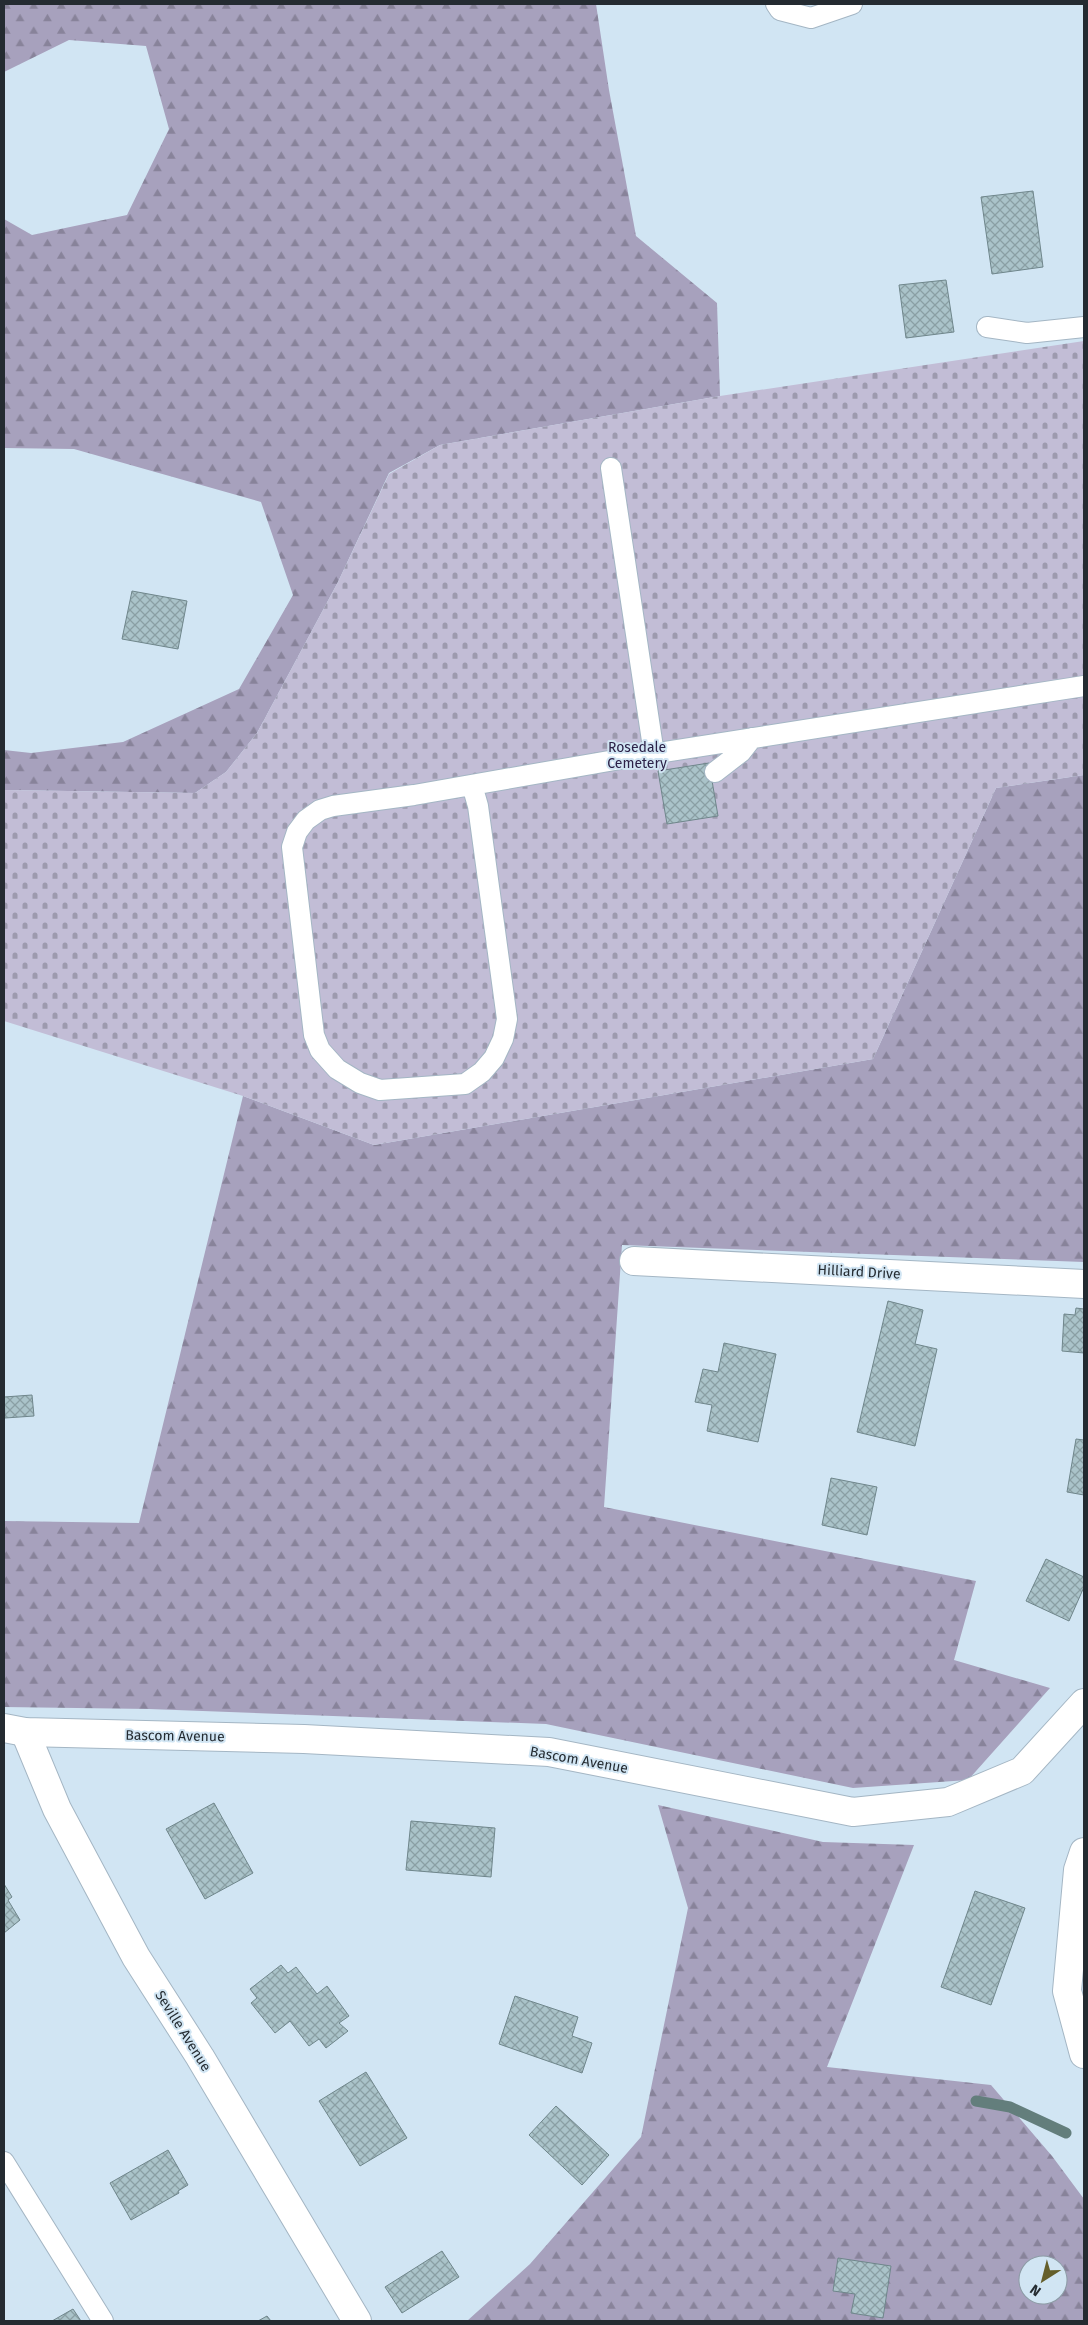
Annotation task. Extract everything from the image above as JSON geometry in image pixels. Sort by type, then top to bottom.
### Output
[{"type":"street","name":"Hilliard Drive","points":[[634,1261],[1084,1284]]},
{"type":"street","name":"Bascom Avenue","points":[[14,1730],[304,1739],[549,1752],[854,1812],[948,1802],[1022,1771],[1084,1703]]},
{"type":"street","name":"Seville Avenue","points":[[14,1730],[136,1957],[200,2057],[357,2321]]},
{"type":"street","points":[[1084,1852],[1078,1870],[1067,1991],[1084,2054]]},
{"type":"lane","points":[[776,4],[780,10],[810,18],[852,4]]},
{"type":"lane","points":[[987,327],[1026,333],[1084,327]]},
{"type":"lane","points":[[611,468],[654,754]]},
{"type":"lane","points":[[472,785],[478,806],[507,1020],[503,1040],[494,1058],[482,1072],[464,1084],[380,1090],[360,1083],[337,1069],[320,1050],[314,1035],[292,847],[297,832],[306,820],[320,810],[334,806],[752,738],[1084,686]]},
{"type":"lane","points":[[716,772],[741,752],[752,738]]},
{"type":"lane","points":[[4,2162],[102,2321]]},
{"type":"green space","points":[[4,4],[596,4],[609,90],[636,236],[717,303],[720,396],[440,445],[389,473],[338,582],[257,733],[226,772],[195,793],[4,790],[4,750],[31,753],[123,742],[239,689],[293,595],[261,502],[74,449],[4,448],[4,219],[32,235],[127,215],[169,129],[146,46],[69,40],[4,72]]},
{"type":"green space","name":"Rosedale Cemetery","points":[[1084,341],[1084,775],[996,788],[873,1059],[374,1145],[243,1096],[4,1021],[4,790],[195,793],[226,772],[257,733],[338,582],[389,474],[440,445],[720,396]]},
{"type":"green space","points":[[1084,775],[1084,1262],[622,1245],[604,1507],[976,1581],[954,1660],[1050,1688],[968,1780],[853,1788],[546,1724],[149,1709],[4,1707],[4,1521],[139,1523],[243,1096],[374,1145],[873,1059],[996,788]]},
{"type":"green space","points":[[658,1805],[823,1842],[914,1845],[827,2067],[991,2085],[1052,2156],[1084,2199],[1084,2321],[467,2321],[530,2264],[641,2137],[688,1908]]},
{"type":"building","points":[[1033,191],[1043,267],[992,274],[981,197]]},
{"type":"building","points":[[946,280],[954,332],[906,338],[899,285]]},
{"type":"building","points":[[132,591],[187,601],[178,649],[122,639]]},
{"type":"building","points":[[709,763],[718,816],[667,824],[658,771]]},
{"type":"building","points":[[888,1301],[923,1310],[915,1344],[937,1349],[915,1446],[857,1432]]},
{"type":"building","points":[[1076,1308],[1084,1309],[1084,1353],[1062,1351],[1064,1314],[1075,1315]]},
{"type":"building","points":[[724,1343],[776,1354],[758,1442],[707,1431],[712,1405],[695,1402],[703,1369],[718,1372]]},
{"type":"building","points":[[32,1395],[34,1416],[5,1418],[4,1397]]},
{"type":"building","points":[[1076,1439],[1084,1440],[1084,1495],[1067,1492]]},
{"type":"building","points":[[831,1478],[877,1487],[867,1535],[822,1525]]},
{"type":"building","points":[[1046,1559],[1084,1577],[1084,1587],[1069,1621],[1026,1601]]},
{"type":"building","points":[[214,1803],[253,1873],[205,1899],[166,1829]]},
{"type":"building","points":[[411,1821],[495,1828],[491,1877],[406,1870]]},
{"type":"building","points":[[4,1884],[12,1897],[8,1900],[20,1920],[4,1933]]},
{"type":"building","points":[[975,1891],[1025,1908],[991,2005],[941,1987]]},
{"type":"building","points":[[281,1965],[288,1973],[296,1967],[317,1994],[327,1986],[349,2016],[339,2023],[348,2031],[326,2048],[319,2039],[309,2046],[290,2021],[275,2033],[251,2003],[257,1998],[250,1989]]},
{"type":"building","points":[[515,1996],[578,2017],[572,2036],[592,2043],[582,2073],[499,2044]]},
{"type":"building","points":[[366,2072],[407,2138],[360,2166],[319,2101]]},
{"type":"building","points":[[556,2106],[609,2155],[582,2185],[529,2135]]},
{"type":"building","points":[[168,2150],[188,2185],[178,2191],[179,2193],[131,2220],[110,2183]]},
{"type":"building","points":[[442,2251],[459,2277],[402,2313],[385,2287]]},
{"type":"building","points":[[838,2258],[891,2266],[883,2318],[851,2313],[855,2294],[833,2291]]},
{"type":"building","points":[[73,2309],[81,2321],[52,2321]]},
{"type":"building","points":[[267,2316],[271,2321],[258,2321]]},
{"type":"waterway","points":[[976,2101],[1010,2107],[1066,2133]]}]
